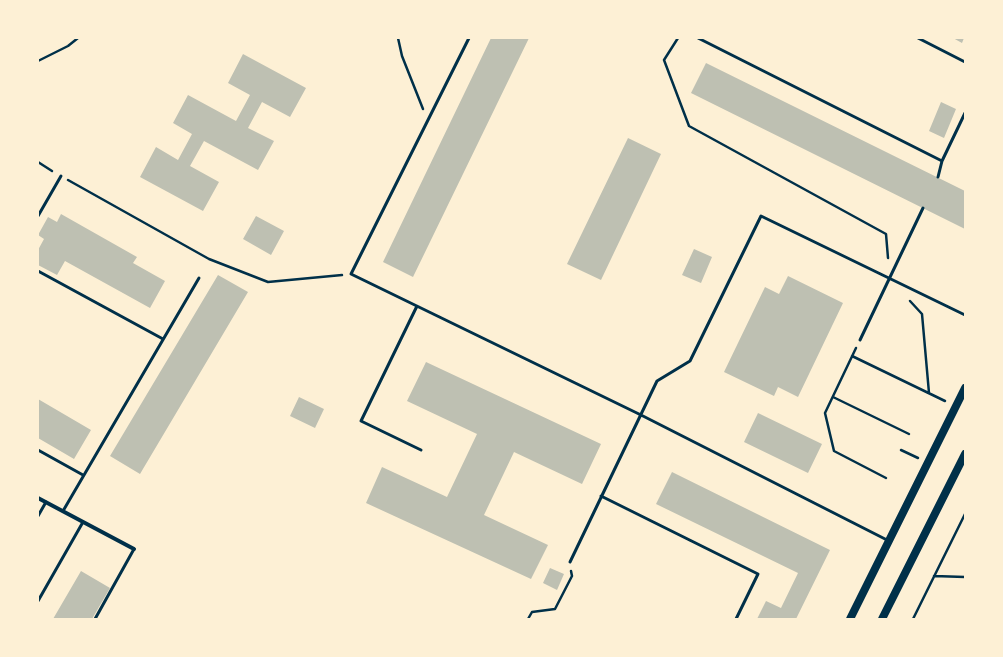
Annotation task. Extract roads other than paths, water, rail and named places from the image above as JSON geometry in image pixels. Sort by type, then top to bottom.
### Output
[{"type":"main road","points":[[850,619],[965,388]]},
{"type":"main road","points":[[882,619],[965,454]]},
{"type":"street","points":[[38,498],[134,549]]},
{"type":"lane","points":[[469,38],[351,274],[641,416],[889,541]]},
{"type":"lane","points":[[698,38],[942,161]]},
{"type":"lane","points":[[918,38],[965,62]]},
{"type":"lane","points":[[938,178],[942,161],[965,113]]},
{"type":"lane","points":[[38,216],[61,176]]},
{"type":"lane","points":[[860,340],[923,208]]},
{"type":"lane","points":[[570,562],[657,381],[690,361],[761,216],[965,315]]},
{"type":"lane","points":[[38,271],[163,339]]},
{"type":"lane","points":[[63,511],[199,278]]},
{"type":"lane","points":[[417,306],[361,421],[421,450]]},
{"type":"lane","points":[[38,450],[83,475]]},
{"type":"lane","points":[[601,496],[758,574],[736,619]]},
{"type":"lane","points":[[38,516],[46,502]]},
{"type":"lane","points":[[38,601],[83,522]]},
{"type":"lane","points":[[95,619],[134,549]]}]
